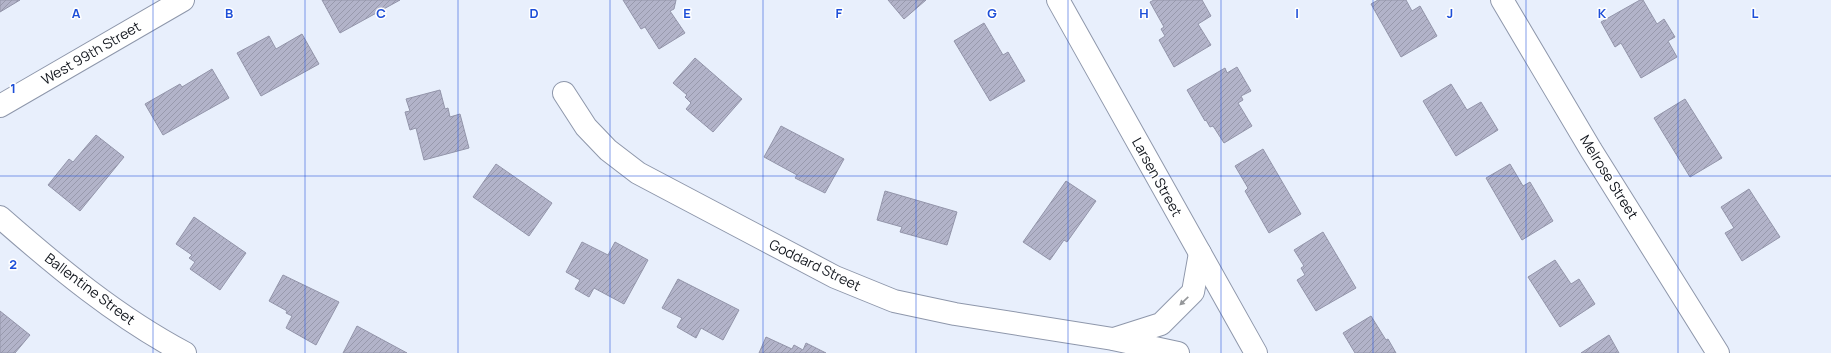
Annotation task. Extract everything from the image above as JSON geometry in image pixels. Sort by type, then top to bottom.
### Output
[{"type":"street","name":"West 99th Street","points":[[0,106],[183,0]]},
{"type":"street","name":"Larsen Street","points":[[1058,0],[1256,353]]},
{"type":"street","name":"Melrose Street","points":[[1502,0],[1591,150],[1718,353]]},
{"type":"street","name":"Goddard Street","points":[[564,93],[586,127],[608,150],[638,173],[835,278],[894,301],[955,314],[1113,339],[1178,353]]},
{"type":"street","name":"Ballentine Street","points":[[0,217],[90,291],[131,322],[185,353]]},
{"type":"street","name":"Goddard Street","points":[[1113,339],[1160,324],[1193,292],[1200,253]]},
{"type":"building","points":[[0,0],[20,0],[0,12]]},
{"type":"building","points":[[322,0],[400,0],[340,33]]},
{"type":"building","points":[[623,0],[676,0],[674,9],[670,11],[685,33],[659,49],[645,27],[641,29]]},
{"type":"building","points":[[888,0],[926,0],[904,19]]},
{"type":"building","points":[[1154,0],[1202,0],[1211,16],[1198,24],[1211,45],[1174,67],[1159,40],[1165,36],[1161,29],[1164,27],[1150,2]]},
{"type":"building","points":[[1378,0],[1406,0],[1412,11],[1420,6],[1437,36],[1401,57],[1371,4]]},
{"type":"building","points":[[1640,0],[1643,0],[1657,24],[1664,19],[1675,37],[1668,41],[1677,57],[1641,78],[1621,43],[1615,47],[1601,22]]},
{"type":"building","points":[[984,23],[1003,55],[1008,52],[1025,81],[990,101],[954,41]]},
{"type":"building","points":[[302,34],[319,64],[261,96],[237,53],[269,36],[276,49]]},
{"type":"building","points":[[695,58],[742,99],[713,132],[686,109],[691,103],[685,97],[687,95],[673,83]]},
{"type":"building","points":[[1237,67],[1251,91],[1241,96],[1243,100],[1238,103],[1252,126],[1224,143],[1213,126],[1210,127],[1206,120],[1205,121],[1187,90],[1225,68],[1227,73]]},
{"type":"building","points":[[212,69],[229,98],[163,135],[145,104],[180,84],[182,87]]},
{"type":"building","points":[[1451,84],[1467,110],[1481,102],[1498,130],[1456,156],[1423,101]]},
{"type":"building","points":[[440,90],[445,109],[448,108],[450,117],[460,114],[469,148],[424,160],[416,128],[410,130],[405,112],[410,111],[406,99]]},
{"type":"building","points":[[1685,99],[1722,158],[1690,177],[1654,118]]},
{"type":"building","points":[[781,126],[844,159],[825,193],[795,178],[797,175],[764,157]]},
{"type":"building","points":[[96,135],[124,157],[80,211],[48,185],[69,159],[73,162]]},
{"type":"building","points":[[1263,149],[1301,214],[1269,233],[1245,191],[1248,188],[1235,166]]},
{"type":"building","points":[[496,164],[552,203],[529,236],[473,197]]},
{"type":"building","points":[[1510,164],[1523,186],[1530,182],[1553,221],[1522,240],[1486,178]]},
{"type":"building","points":[[1066,181],[1096,201],[1067,242],[1064,240],[1050,260],[1023,242]]},
{"type":"building","points":[[1749,189],[1780,237],[1742,261],[1725,233],[1734,228],[1721,207]]},
{"type":"building","points":[[885,191],[957,212],[947,245],[900,232],[902,227],[877,220]]},
{"type":"building","points":[[194,217],[246,253],[220,290],[190,269],[195,262],[189,258],[192,255],[176,244]]},
{"type":"building","points":[[1323,232],[1356,288],[1316,311],[1297,280],[1305,275],[1301,268],[1304,266],[1294,250]]},
{"type":"building","points":[[582,242],[608,255],[615,242],[648,260],[624,304],[594,288],[589,297],[575,289],[580,280],[566,272]]},
{"type":"building","points":[[1555,260],[1571,284],[1579,279],[1595,304],[1560,327],[1528,277]]},
{"type":"building","points":[[283,275],[339,302],[316,345],[286,328],[292,316],[286,313],[287,311],[269,301]]},
{"type":"building","points":[[678,279],[739,310],[723,340],[701,328],[696,338],[677,327],[682,318],[662,308]]},
{"type":"building","points":[[0,311],[30,335],[15,353],[0,353]]},
{"type":"building","points":[[1371,316],[1386,340],[1388,339],[1396,353],[1355,353],[1343,333]]},
{"type":"building","points":[[357,326],[407,353],[343,353]]},
{"type":"building","points":[[1609,335],[1619,353],[1581,353]]},
{"type":"building","points":[[766,337],[792,349],[794,345],[803,350],[806,343],[826,353],[759,353]]}]
